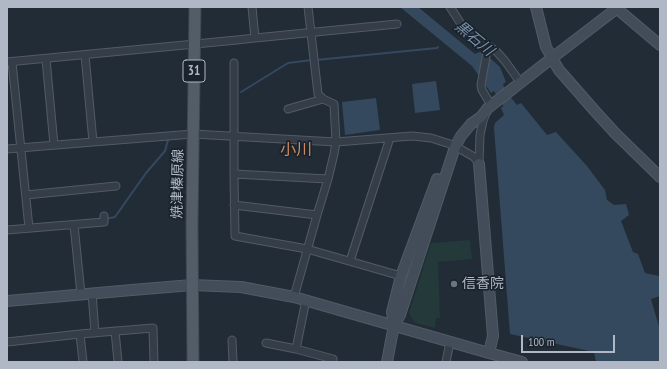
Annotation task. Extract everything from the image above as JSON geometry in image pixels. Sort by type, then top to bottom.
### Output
[{"type":"main road","name":"焼津榛原線","points":[[194,362],[192,285],[195,7]]},
{"type":"street","points":[[252,7],[255,38]]},
{"type":"street","points":[[294,297],[328,180],[336,142],[334,104],[318,94],[308,7]]},
{"type":"street","points":[[450,7],[463,28],[487,49],[497,52],[505,61],[516,86]]},
{"type":"street","points":[[536,7],[546,47],[560,70],[599,116],[639,158],[660,177]]},
{"type":"street","points":[[394,325],[400,315],[455,135],[462,126],[476,113],[491,105],[616,8],[660,45]]},
{"type":"street","points":[[29,228],[10,62],[397,24]]},
{"type":"street","points":[[487,49],[481,85],[482,90],[491,105]]},
{"type":"street","points":[[85,55],[93,142]]},
{"type":"street","points":[[46,59],[54,145]]},
{"type":"street","points":[[234,63],[234,236],[308,249],[402,276]]},
{"type":"street","points":[[288,109],[324,99]]},
{"type":"street","points":[[489,357],[493,336],[479,164],[480,135],[483,121],[491,105]]},
{"type":"street","points":[[7,149],[193,134],[336,142],[412,136],[431,138],[462,150],[474,157],[479,164]]},
{"type":"street","points":[[350,261],[390,138]]},
{"type":"street","points":[[387,362],[394,325],[392,312],[402,276],[452,146]]},
{"type":"street","points":[[234,174],[328,180]]},
{"type":"street","points":[[26,195],[116,186]]},
{"type":"street","points":[[234,205],[317,215]]},
{"type":"street","points":[[7,230],[104,222],[104,218]]},
{"type":"street","points":[[74,225],[81,294]]},
{"type":"street","points":[[7,301],[192,285],[241,287],[306,300],[450,342],[489,357],[522,362]]},
{"type":"street","points":[[92,293],[96,333]]},
{"type":"street","points":[[296,349],[306,300]]},
{"type":"street","points":[[7,342],[153,328],[154,362]]},
{"type":"street","points":[[115,331],[118,362]]},
{"type":"street","points":[[80,334],[83,362]]},
{"type":"street","points":[[232,340],[233,362]]},
{"type":"street","points":[[446,362],[450,342]]},
{"type":"street","points":[[266,343],[296,349],[333,360],[333,362]]},
{"type":"green space","points":[[470,240],[472,259],[438,262],[440,318],[436,318],[435,328],[415,323],[409,313],[431,243]]},
{"type":"water","points":[[400,7],[418,7],[475,54],[482,51],[500,67],[506,82],[491,93],[472,66]]},
{"type":"water","points":[[436,81],[440,110],[415,113],[412,84]]},
{"type":"water","points":[[376,98],[380,130],[345,135],[342,102]]},
{"type":"water","points":[[512,99],[517,105],[521,103],[547,135],[556,132],[587,166],[605,190],[607,200],[614,205],[626,204],[629,215],[621,221],[633,252],[638,254],[645,273],[660,277],[660,296],[651,299],[660,330],[660,362],[596,362],[594,352],[510,334],[494,128],[495,123],[504,115],[501,108]]},
{"type":"waterway","points":[[316,60],[438,47]]},
{"type":"waterway","points":[[241,92],[288,63],[312,60]]},
{"type":"waterway","name":"黒石川","points":[[491,76],[508,103]]},
{"type":"waterway","points":[[105,219],[115,217],[146,173],[165,151],[168,140]]},
{"type":"place","name":"信香院","points":[[454,284]]},
{"type":"district","name":"小川","points":[[296,150]]}]
